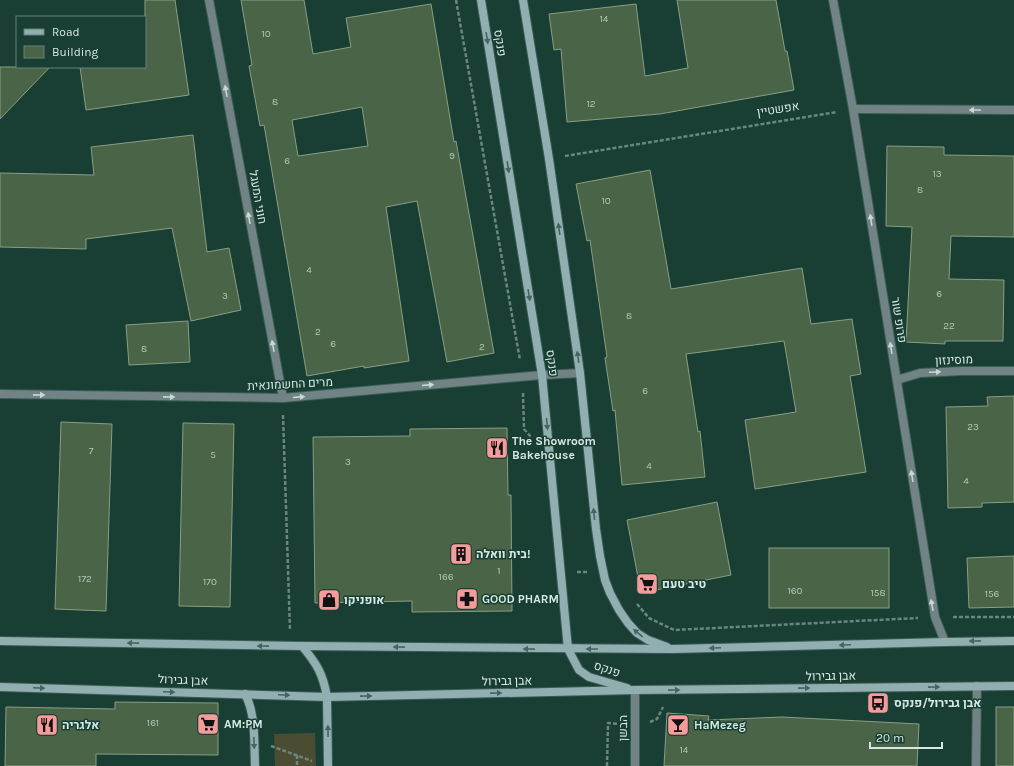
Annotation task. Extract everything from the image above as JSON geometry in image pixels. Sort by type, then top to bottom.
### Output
[{"type":"main road","name":"פנקס","points":[[481,0],[542,375],[568,649],[579,670],[589,677],[635,690]]},
{"type":"main road","points":[[523,0],[549,158],[580,373],[600,556],[610,593],[628,623],[637,633],[648,640],[673,649]]},
{"type":"main road","points":[[0,641],[568,649],[673,649],[1014,641]]},
{"type":"main road","points":[[302,646],[317,665],[322,674],[325,686],[327,697],[328,766]]},
{"type":"main road","name":"אבן גבירול","points":[[0,687],[327,697],[635,690],[1014,686]]},
{"type":"main road","points":[[245,694],[252,713],[255,766]]},
{"type":"street","name":"חוני המעגל","points":[[209,0],[283,398]]},
{"type":"street","name":"פרופ שור","points":[[833,0],[853,109],[934,617],[944,642]]},
{"type":"street","points":[[853,109],[1014,110]]},
{"type":"street","name":"מוסינזון","points":[[897,380],[920,373],[1014,371]]},
{"type":"street","name":"מרים החשמונאית","points":[[0,394],[283,398],[580,373]]},
{"type":"street","points":[[976,766],[977,686]]},
{"type":"street","name":"הבשן","points":[[635,690],[635,766]]},
{"type":"path","points":[[456,0],[521,366]]},
{"type":"path","name":"אפשטיין","points":[[549,158],[853,109]]},
{"type":"path","points":[[283,398],[291,646]]},
{"type":"path","points":[[561,572],[604,573]]},
{"type":"path","points":[[634,601],[649,618],[674,630],[934,617],[1014,617]]},
{"type":"path","points":[[254,740],[318,763]]},
{"type":"path","points":[[297,755],[297,766]]},
{"type":"green space","points":[[315,733],[316,766],[275,766],[274,734]]},
{"type":"building","points":[[145,0],[175,0],[189,95],[86,110],[80,68],[146,68]]},
{"type":"building","points":[[241,0],[304,0],[313,54],[351,47],[346,18],[431,4],[454,142],[456,141],[494,353],[447,362],[417,201],[386,207],[409,361],[364,368],[364,366],[307,376],[264,125],[260,126],[249,66],[252,65]],"holes":[[[362,107],[368,146],[298,156],[292,120]]]},
{"type":"building","points":[[677,0],[776,0],[794,90],[660,114],[567,122],[561,49],[554,50],[549,14],[636,4],[645,76],[688,68]]},
{"type":"building","points":[[0,67],[49,68],[0,119]]},
{"type":"building","points":[[193,135],[207,252],[229,248],[241,310],[191,321],[172,228],[86,239],[86,249],[0,247],[0,173],[94,175],[91,147]]},
{"type":"building","points":[[887,146],[944,147],[944,155],[1014,156],[1014,237],[951,236],[949,279],[1004,280],[1003,341],[945,341],[945,344],[906,342],[912,227],[886,226]]},
{"type":"building","points":[[650,170],[671,289],[802,268],[811,324],[852,319],[861,374],[850,376],[866,472],[755,489],[745,420],[796,412],[784,341],[686,354],[698,432],[700,431],[705,477],[622,485],[615,410],[613,411],[605,358],[607,357],[590,240],[587,241],[576,184]]},
{"type":"building","points":[[188,321],[190,362],[129,365],[126,325]]},
{"type":"building","points":[[1014,396],[1014,502],[982,503],[982,507],[948,508],[946,407],[988,406],[987,397]]},
{"type":"building","points":[[61,422],[112,424],[106,611],[55,609]]},
{"type":"building","points":[[183,423],[234,424],[230,607],[179,606]]},
{"type":"building","points":[[507,428],[508,495],[511,495],[512,611],[412,612],[412,601],[315,603],[313,437],[410,436],[410,429]]},
{"type":"building","points":[[717,502],[731,575],[641,593],[627,520]]},
{"type":"building","points":[[769,548],[889,548],[889,608],[769,608]]},
{"type":"building","points":[[1014,556],[1014,607],[969,608],[967,558]]},
{"type":"building","points":[[115,702],[218,703],[218,755],[96,754],[96,766],[5,766],[6,707],[115,709]]},
{"type":"building","points":[[996,707],[1014,707],[1014,766],[996,766]]},
{"type":"building","points":[[667,713],[709,716],[708,720],[782,717],[919,724],[917,766],[664,766]]},
{"type":"place","name":"The Showroom Bakehouse","points":[[497,448]]},
{"type":"place","name":"בית וואלה!","points":[[461,554]]},
{"type":"place","name":"טיב טעם","points":[[647,584]]},
{"type":"place","name":"GOOD PHARM","points":[[467,599]]},
{"type":"place","name":"אופניקו","points":[[329,600]]},
{"type":"place","name":"אבן גבירול/פנקס","points":[[878,703]]},
{"type":"place","name":"AM:PM","points":[[208,724]]},
{"type":"place","name":"אלגריה","points":[[47,725]]},
{"type":"place","name":"HaMezeg","points":[[678,725]]}]
